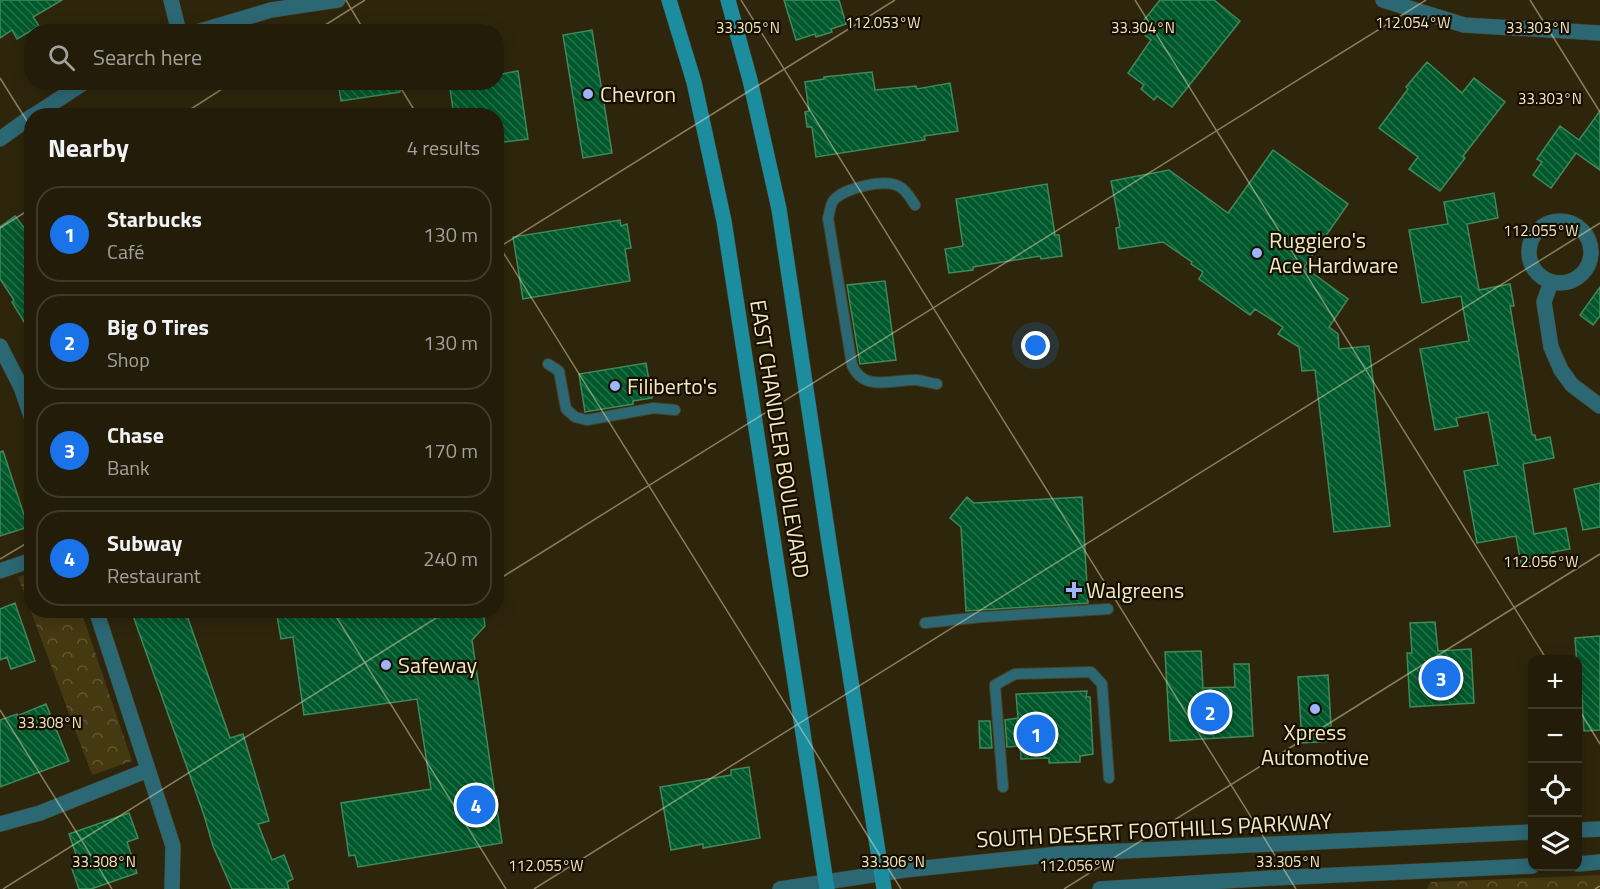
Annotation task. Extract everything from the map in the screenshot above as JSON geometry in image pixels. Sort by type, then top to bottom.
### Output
[{"type":"main road","name":"EAST CHANDLER BOULEVARD","points":[[669,0],[694,82],[724,221],[827,885]]},
{"type":"main road","name":"EAST CHANDLER BOULEVARD","points":[[728,0],[750,80],[779,209],[884,889]]},
{"type":"street","points":[[171,0],[177,24]]},
{"type":"street","points":[[224,24],[271,10],[338,0]]},
{"type":"street","points":[[1383,0],[1423,6],[1464,25],[1600,33]]},
{"type":"street","points":[[44,108],[73,90]]},
{"type":"street","points":[[0,139],[24,122]]},
{"type":"street","points":[[1564,220],[1582,230],[1591,249],[1590,259],[1587,269],[1580,277],[1561,284],[1551,282],[1541,278],[1533,270],[1529,261],[1530,240],[1544,225],[1564,220]]},
{"type":"street","points":[[1551,282],[1544,302],[1551,347],[1561,370],[1572,385],[1600,406]]},
{"type":"street","points":[[0,346],[24,396]]},
{"type":"street","points":[[0,571],[24,563]]},
{"type":"street","points":[[99,618],[173,846],[172,889]]},
{"type":"street","points":[[0,824],[40,813],[148,770]]},
{"type":"street","points":[[1582,830],[1600,829]]},
{"type":"street","name":"SOUTH DESERT FOOTHILLS PARKWAY","points":[[780,889],[827,885],[881,873],[1059,854],[1528,832]]},
{"type":"street","points":[[1582,864],[1600,862]]},
{"type":"street","points":[[1100,889],[1528,866]]},
{"type":"lane","points":[[915,205],[902,187],[890,184],[870,185],[843,192],[832,201],[828,218],[855,373],[862,380],[882,383],[918,380],[937,384]]},
{"type":"lane","points":[[548,364],[559,371],[566,409],[575,417],[587,420],[654,408],[675,410]]},
{"type":"lane","points":[[925,623],[1108,609]]},
{"type":"lane","points":[[1004,787],[994,685],[1015,674],[1091,672],[1102,684],[1109,778]]},
{"type":"green space","points":[[24,575],[24,593],[18,577]]},
{"type":"green space","points":[[33,618],[83,618],[132,761],[92,775]]},
{"type":"green space","points":[[1600,875],[1600,889],[1427,889],[1431,882]]},
{"type":"building","points":[[0,0],[62,0],[33,17],[38,24],[24,24],[24,35],[17,39],[12,30],[0,38]]},
{"type":"building","points":[[784,0],[839,0],[846,24],[831,29],[832,32],[796,40]]},
{"type":"building","points":[[1160,0],[1214,0],[1240,21],[1172,107],[1157,96],[1154,100],[1141,89],[1144,85],[1128,73],[1151,40],[1137,29]]},
{"type":"building","name":"Chevron","points":[[592,30],[612,153],[583,158],[563,35]]},
{"type":"building","points":[[1427,62],[1462,93],[1474,78],[1505,102],[1463,156],[1465,158],[1440,191],[1409,169],[1418,157],[1379,128],[1408,89],[1406,87]]},
{"type":"building","points":[[518,71],[528,139],[504,142],[504,108],[453,108],[450,90],[504,90],[504,74]]},
{"type":"building","points":[[872,72],[875,90],[916,86],[917,89],[950,83],[958,131],[924,136],[925,140],[816,157],[812,127],[807,127],[805,112],[809,111],[805,82],[824,79],[824,77]]},
{"type":"building","points":[[339,90],[400,90],[400,92],[341,101]]},
{"type":"building","points":[[1600,111],[1600,170],[1576,153],[1551,188],[1533,175],[1542,162],[1537,159],[1560,126],[1579,140]]},
{"type":"building","points":[[1273,150],[1348,204],[1304,267],[1348,299],[1329,327],[1338,334],[1339,349],[1369,346],[1390,526],[1334,532],[1315,370],[1302,371],[1299,347],[1278,334],[1283,327],[1255,309],[1250,315],[1199,279],[1203,272],[1163,242],[1119,249],[1116,228],[1120,227],[1111,181],[1169,170],[1228,213]]},
{"type":"building","points":[[1047,184],[1055,235],[1059,235],[1062,256],[1041,259],[1040,256],[949,273],[945,249],[963,246],[956,199]]},
{"type":"building","points":[[1494,193],[1498,218],[1467,224],[1479,290],[1510,284],[1514,306],[1510,306],[1532,435],[1535,435],[1536,440],[1550,437],[1554,458],[1523,464],[1534,534],[1566,528],[1570,549],[1553,552],[1555,558],[1521,564],[1516,536],[1477,543],[1464,471],[1498,465],[1488,412],[1456,418],[1458,426],[1435,430],[1420,349],[1469,341],[1461,296],[1422,303],[1409,230],[1448,224],[1444,202]]},
{"type":"building","points":[[15,216],[24,228],[24,322],[12,302],[14,300],[0,279],[0,227]]},
{"type":"building","points":[[620,220],[621,226],[627,224],[631,248],[625,249],[630,281],[523,299],[513,237]]},
{"type":"building","points":[[885,281],[896,360],[860,364],[847,285]]},
{"type":"building","points":[[1600,287],[1600,316],[1593,325],[1580,315]]},
{"type":"building","name":"Filiberto's","points":[[646,363],[652,398],[633,401],[633,404],[585,412],[579,374]]},
{"type":"building","points":[[3,451],[24,515],[24,528],[0,536],[0,452]]},
{"type":"building","points":[[1600,483],[1600,527],[1583,530],[1574,489]]},
{"type":"building","name":"Walgreens","points":[[967,497],[974,503],[1082,497],[1088,603],[966,611],[961,527],[950,518]]},
{"type":"building","points":[[15,603],[35,661],[11,669],[7,657],[0,660],[0,609]]},
{"type":"building","points":[[134,618],[188,618],[230,738],[243,734],[269,821],[258,824],[272,860],[284,855],[293,879],[287,882],[289,889],[232,889],[213,846]]},
{"type":"building","points":[[277,618],[484,618],[485,626],[472,640],[502,843],[358,867],[355,855],[349,856],[341,803],[431,789],[417,699],[304,715],[293,637],[281,639]]},
{"type":"building","points":[[1435,622],[1438,651],[1471,649],[1474,703],[1410,707],[1407,653],[1412,653],[1410,623]]},
{"type":"building","points":[[1600,636],[1600,730],[1584,731],[1582,655],[1576,655],[1575,638]]},
{"type":"building","points":[[1201,651],[1203,688],[1235,687],[1234,664],[1249,664],[1253,736],[1170,741],[1165,652]]},
{"type":"building","name":"Xpress Automotive","points":[[1328,675],[1332,741],[1302,743],[1298,677]]},
{"type":"building","points":[[1087,691],[1086,697],[1090,697],[1093,754],[1080,756],[1080,762],[1049,763],[1049,758],[1021,759],[1020,746],[1007,747],[1005,720],[1018,718],[1016,694]]},
{"type":"building","points":[[46,704],[69,761],[0,787],[0,720],[17,714],[17,716]]},
{"type":"building","points":[[979,721],[990,721],[992,748],[980,748]]},
{"type":"building","points":[[749,767],[760,838],[703,848],[703,844],[671,850],[660,787],[731,775],[731,770]]},
{"type":"building","points":[[129,813],[138,838],[127,842],[137,873],[91,889],[79,889],[72,869],[80,866],[69,834]]},
{"type":"place","name":"Chevron","points":[[588,94]]},
{"type":"place","name":"Ruggiero's Ace Hardware","points":[[1257,253]]},
{"type":"place","name":"Filiberto's","points":[[615,386]]},
{"type":"place","name":"Walgreens","points":[[1074,590]]},
{"type":"place","name":"Safeway","points":[[386,665]]},
{"type":"place","name":"Chase","points":[[1441,678]]},
{"type":"place","name":"Xpress Automotive","points":[[1315,709]]},
{"type":"place","name":"Big O Tires","points":[[1210,712]]},
{"type":"place","name":"Starbucks","points":[[1036,734]]},
{"type":"place","name":"Subway","points":[[476,805]]}]
